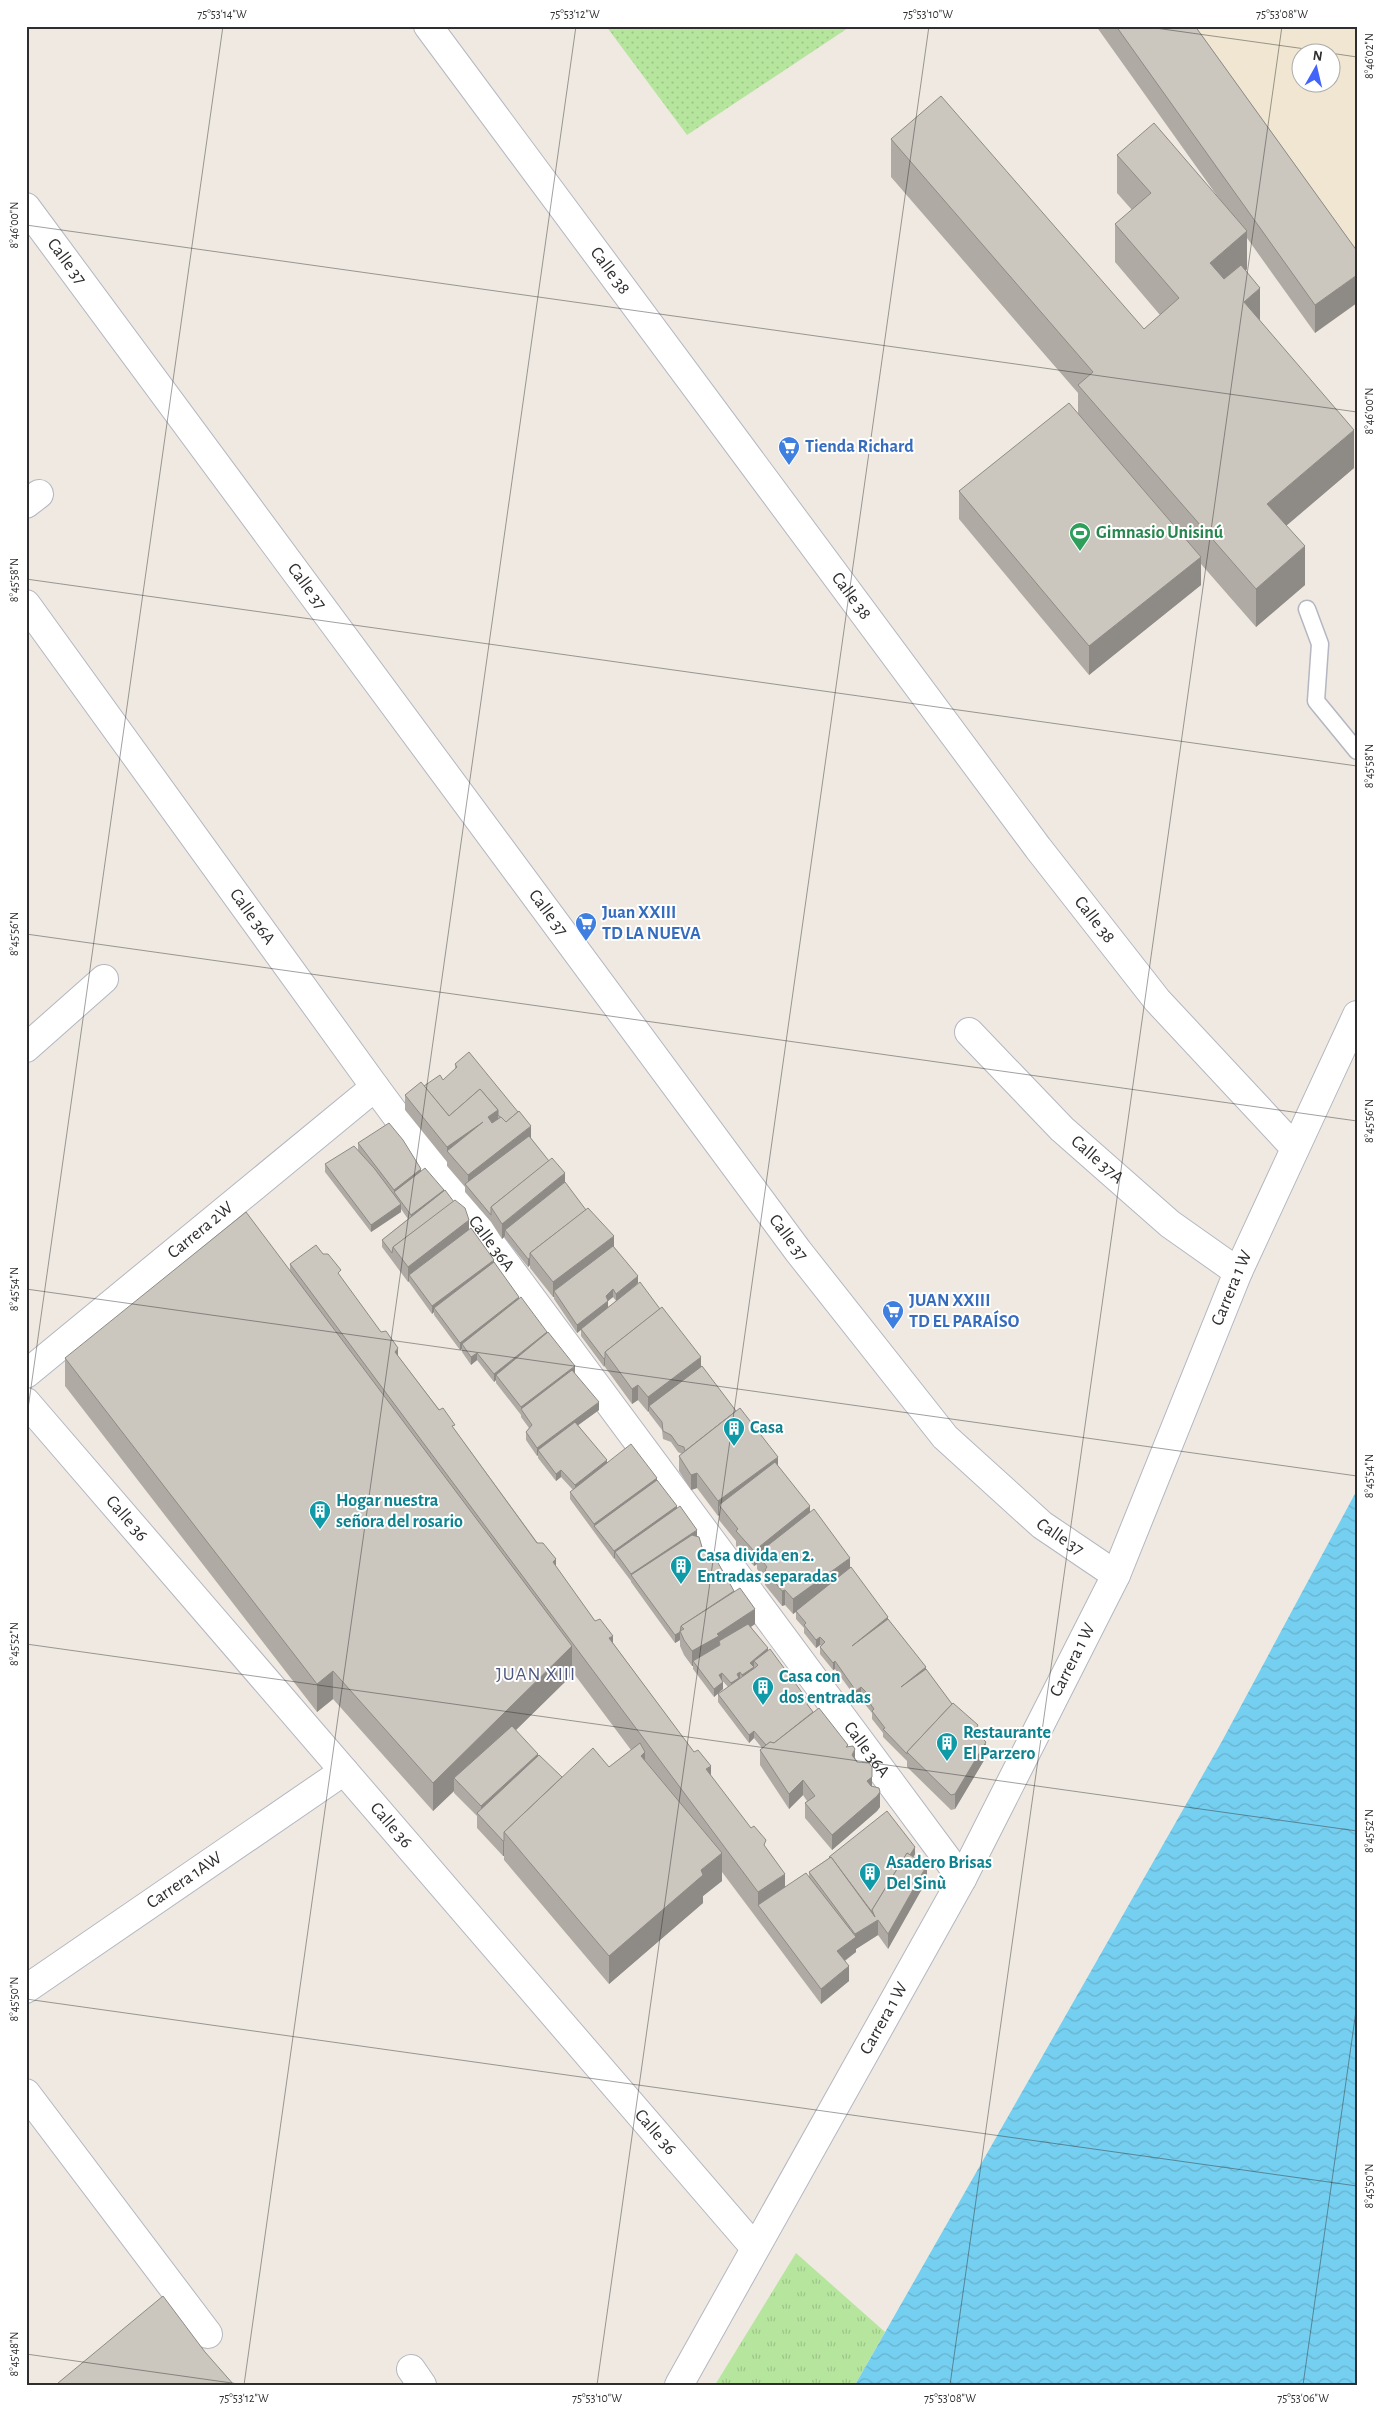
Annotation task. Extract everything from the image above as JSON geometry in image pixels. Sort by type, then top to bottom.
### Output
[{"type":"street","name":"Calle 38","points":[[428,26],[1038,848],[1157,1000],[1295,1148]]},
{"type":"street","name":"Calle 37","points":[[26,207],[798,1252],[938,1429],[1042,1524],[1116,1575]]},
{"type":"street","name":"Calle 36A","points":[[26,604],[375,1087],[962,1879]]},
{"type":"street","points":[[26,1048],[104,980]]},
{"type":"street","name":"Carrera 1 W","points":[[679,2385],[962,1879],[1116,1575],[1238,1272],[1357,1015]]},
{"type":"street","name":"Calle 37A","points":[[969,1032],[1062,1129],[1170,1224],[1238,1272]]},
{"type":"street","name":"Carrera 2W","points":[[26,1374],[375,1087]]},
{"type":"street","name":"Calle 36","points":[[26,1402],[755,2248]]},
{"type":"street","name":"Carrera 1AW","points":[[26,1990],[344,1771]]},
{"type":"street","points":[[26,2093],[208,2334]]},
{"type":"lane","points":[[1307,609],[1320,644],[1316,701],[1357,751]]},
{"type":"shaded area","points":[[1189,26],[1357,26],[1357,256]]},
{"type":"green space","points":[[606,26],[851,26],[687,135]]},
{"type":"green space","points":[[796,2253],[885,2332],[855,2385],[715,2385]]},
{"type":"water","points":[[1357,1490],[1357,2385],[855,2385],[1221,1743]]},
{"type":"building","points":[[1116,26],[1195,26],[1357,251],[1357,275],[1315,305]]},
{"type":"building","points":[[941,96],[1144,329],[1179,298],[1115,224],[1151,193],[1117,155],[1154,123],[1247,231],[1210,263],[1224,279],[1241,265],[1260,288],[1244,302],[1354,430],[1267,504],[1305,546],[1256,589],[1078,385],[1093,372],[891,139]]},
{"type":"building","name":"Gimnasio Unisinú","points":[[1069,403],[1201,557],[1089,646],[959,491]]},
{"type":"building","points":[[469,1052],[518,1112],[506,1122],[498,1115],[498,1110],[480,1089],[449,1116],[424,1086],[440,1075],[443,1080],[457,1067],[455,1064]]},
{"type":"building","points":[[421,1082],[449,1116],[480,1089],[498,1110],[488,1117],[492,1123],[501,1117],[506,1122],[519,1111],[531,1126],[468,1175],[447,1151],[483,1122],[447,1147],[405,1095]]},
{"type":"building","points":[[389,1123],[403,1140],[421,1169],[394,1190],[358,1143]]},
{"type":"building","points":[[529,1136],[549,1161],[491,1207],[491,1215],[465,1184]]},
{"type":"building","points":[[354,1146],[374,1168],[401,1204],[371,1225],[325,1164]]},
{"type":"building","points":[[552,1158],[565,1173],[502,1224],[491,1207]]},
{"type":"building","points":[[425,1168],[444,1190],[411,1215],[394,1192]]},
{"type":"building","points":[[565,1182],[586,1210],[530,1253],[530,1258],[528,1259],[505,1230]]},
{"type":"building","points":[[445,1190],[454,1202],[393,1247],[392,1253],[382,1240]]},
{"type":"building","points":[[455,1200],[465,1208],[469,1220],[408,1267],[393,1247]]},
{"type":"building","points":[[588,1208],[614,1236],[553,1282],[530,1253]]},
{"type":"building","name":"Hogar nuestra señora del rosario","points":[[246,1212],[572,1646],[433,1783],[333,1671],[317,1684],[65,1358]]},
{"type":"building","points":[[471,1228],[494,1260],[432,1306],[409,1275]]},
{"type":"building","points":[[316,1245],[323,1254],[328,1254],[341,1270],[338,1273],[381,1332],[386,1331],[398,1348],[395,1352],[439,1410],[443,1408],[455,1425],[452,1426],[537,1543],[543,1543],[556,1559],[553,1562],[595,1621],[600,1619],[613,1636],[609,1638],[694,1752],[698,1750],[711,1766],[706,1769],[751,1828],[754,1826],[766,1840],[764,1845],[785,1874],[758,1892],[290,1264]]},
{"type":"building","points":[[613,1246],[638,1276],[616,1294],[613,1289],[606,1296],[608,1301],[577,1325],[554,1291]]},
{"type":"building","points":[[494,1262],[519,1297],[460,1343],[434,1308]]},
{"type":"building","points":[[640,1282],[660,1309],[605,1352],[604,1359],[581,1329]]},
{"type":"building","points":[[521,1297],[547,1332],[494,1374],[477,1353],[471,1357],[462,1344]]},
{"type":"building","points":[[662,1307],[701,1357],[648,1397],[638,1385],[632,1389],[605,1352]]},
{"type":"building","points":[[548,1332],[575,1366],[521,1407],[496,1375]]},
{"type":"building","name":"Casa","points":[[702,1366],[736,1411],[685,1451],[684,1447],[678,1445],[671,1435],[663,1431],[662,1422],[649,1406]]},
{"type":"building","points":[[572,1370],[599,1402],[537,1448],[526,1432],[532,1425],[521,1409]]},
{"type":"building","name":"Casa","points":[[740,1408],[778,1457],[718,1501],[697,1473],[691,1475],[679,1456]]},
{"type":"building","points":[[575,1422],[607,1460],[575,1485],[561,1470],[556,1474],[538,1450]]},
{"type":"building","points":[[631,1444],[657,1478],[594,1524],[570,1492]]},
{"type":"building","name":"Casa","points":[[775,1462],[810,1506],[754,1551],[736,1531],[738,1529],[719,1505]]},
{"type":"building","points":[[657,1480],[677,1506],[614,1551],[594,1526]]},
{"type":"building","points":[[680,1506],[697,1530],[631,1574],[615,1552]]},
{"type":"building","points":[[814,1509],[850,1558],[793,1599],[785,1590],[782,1591],[765,1570],[767,1567],[757,1554]]},
{"type":"building","name":"Casa divida en 2. Entradas separadas","points":[[692,1535],[699,1537],[702,1547],[708,1556],[713,1554],[734,1591],[681,1626],[680,1632],[675,1635],[631,1575]]},
{"type":"building","points":[[851,1567],[888,1617],[852,1646],[888,1619],[926,1667],[901,1687],[926,1669],[952,1704],[907,1754],[883,1729],[885,1728],[872,1711],[874,1709],[864,1695],[867,1693],[861,1687],[856,1691],[835,1661],[833,1663],[820,1647],[825,1642],[820,1637],[816,1640],[796,1611]]},
{"type":"building","points":[[740,1588],[755,1609],[717,1634],[719,1636],[692,1651],[680,1631],[684,1629],[681,1626]]},
{"type":"building","points":[[748,1624],[768,1648],[750,1663],[754,1667],[742,1675],[740,1672],[737,1674],[739,1678],[731,1683],[722,1673],[719,1675],[723,1682],[714,1689],[693,1661],[720,1645],[719,1641]]},
{"type":"building","name":"Casa con dos entradas","points":[[770,1649],[809,1702],[807,1704],[813,1712],[774,1743],[770,1742],[766,1745],[754,1731],[749,1735],[718,1694],[756,1667],[758,1665],[754,1661]]},
{"type":"building","name":"Restaurante El Parzero","points":[[953,1703],[978,1725],[977,1727],[985,1735],[982,1738],[986,1742],[955,1794],[951,1795],[907,1752]]},
{"type":"building","points":[[819,1708],[848,1745],[846,1747],[853,1746],[855,1749],[852,1755],[857,1762],[869,1763],[872,1767],[872,1777],[867,1781],[871,1786],[879,1788],[880,1792],[832,1835],[805,1803],[815,1796],[803,1780],[789,1794],[760,1750],[770,1742],[774,1743]]},
{"type":"building","points":[[512,1726],[538,1754],[481,1806],[454,1778]]},
{"type":"building","points":[[640,1743],[645,1752],[641,1756],[722,1853],[701,1870],[703,1875],[609,1956],[504,1832],[593,1748],[609,1767]]},
{"type":"building","points":[[539,1755],[562,1777],[504,1832],[503,1841],[477,1813]]},
{"type":"building","name":"Asadero Brisas Del Sinù","points":[[887,1811],[915,1847],[910,1855],[907,1853],[872,1912],[831,1857],[829,1857]]},
{"type":"building","points":[[907,1853],[927,1865],[888,1934],[878,1920],[855,1934],[809,1872],[831,1857],[875,1917],[872,1910]]},
{"type":"building","points":[[806,1873],[856,1937],[837,1951],[849,1966],[821,1989],[758,1905]]},
{"type":"building","points":[[163,2296],[205,2352],[234,2385],[59,2385],[58,2383]]},
{"type":"place","name":"Tienda Richard","points":[[789,466]]},
{"type":"place","name":"Gimnasio Unisinú","points":[[1080,552]]},
{"type":"place","name":"Juan XXIII TD LA NUEVA","points":[[586,942]]},
{"type":"place","name":"JUAN XXIII TD EL PARAÍSO","points":[[893,1330]]},
{"type":"place","name":"Casa","points":[[734,1447]]},
{"type":"place","name":"Hogar nuestra señora del rosario","points":[[320,1530]]},
{"type":"place","name":"Casa divida en 2. Entradas separadas","points":[[681,1585]]},
{"type":"place","name":"Casa con dos entradas","points":[[763,1706]]},
{"type":"place","name":"Restaurante El Parzero","points":[[947,1762]]},
{"type":"place","name":"Asadero Brisas Del Sinù","points":[[870,1892]]},
{"type":"district","name":"JUAN XIII","points":[[536,1674]]}]
